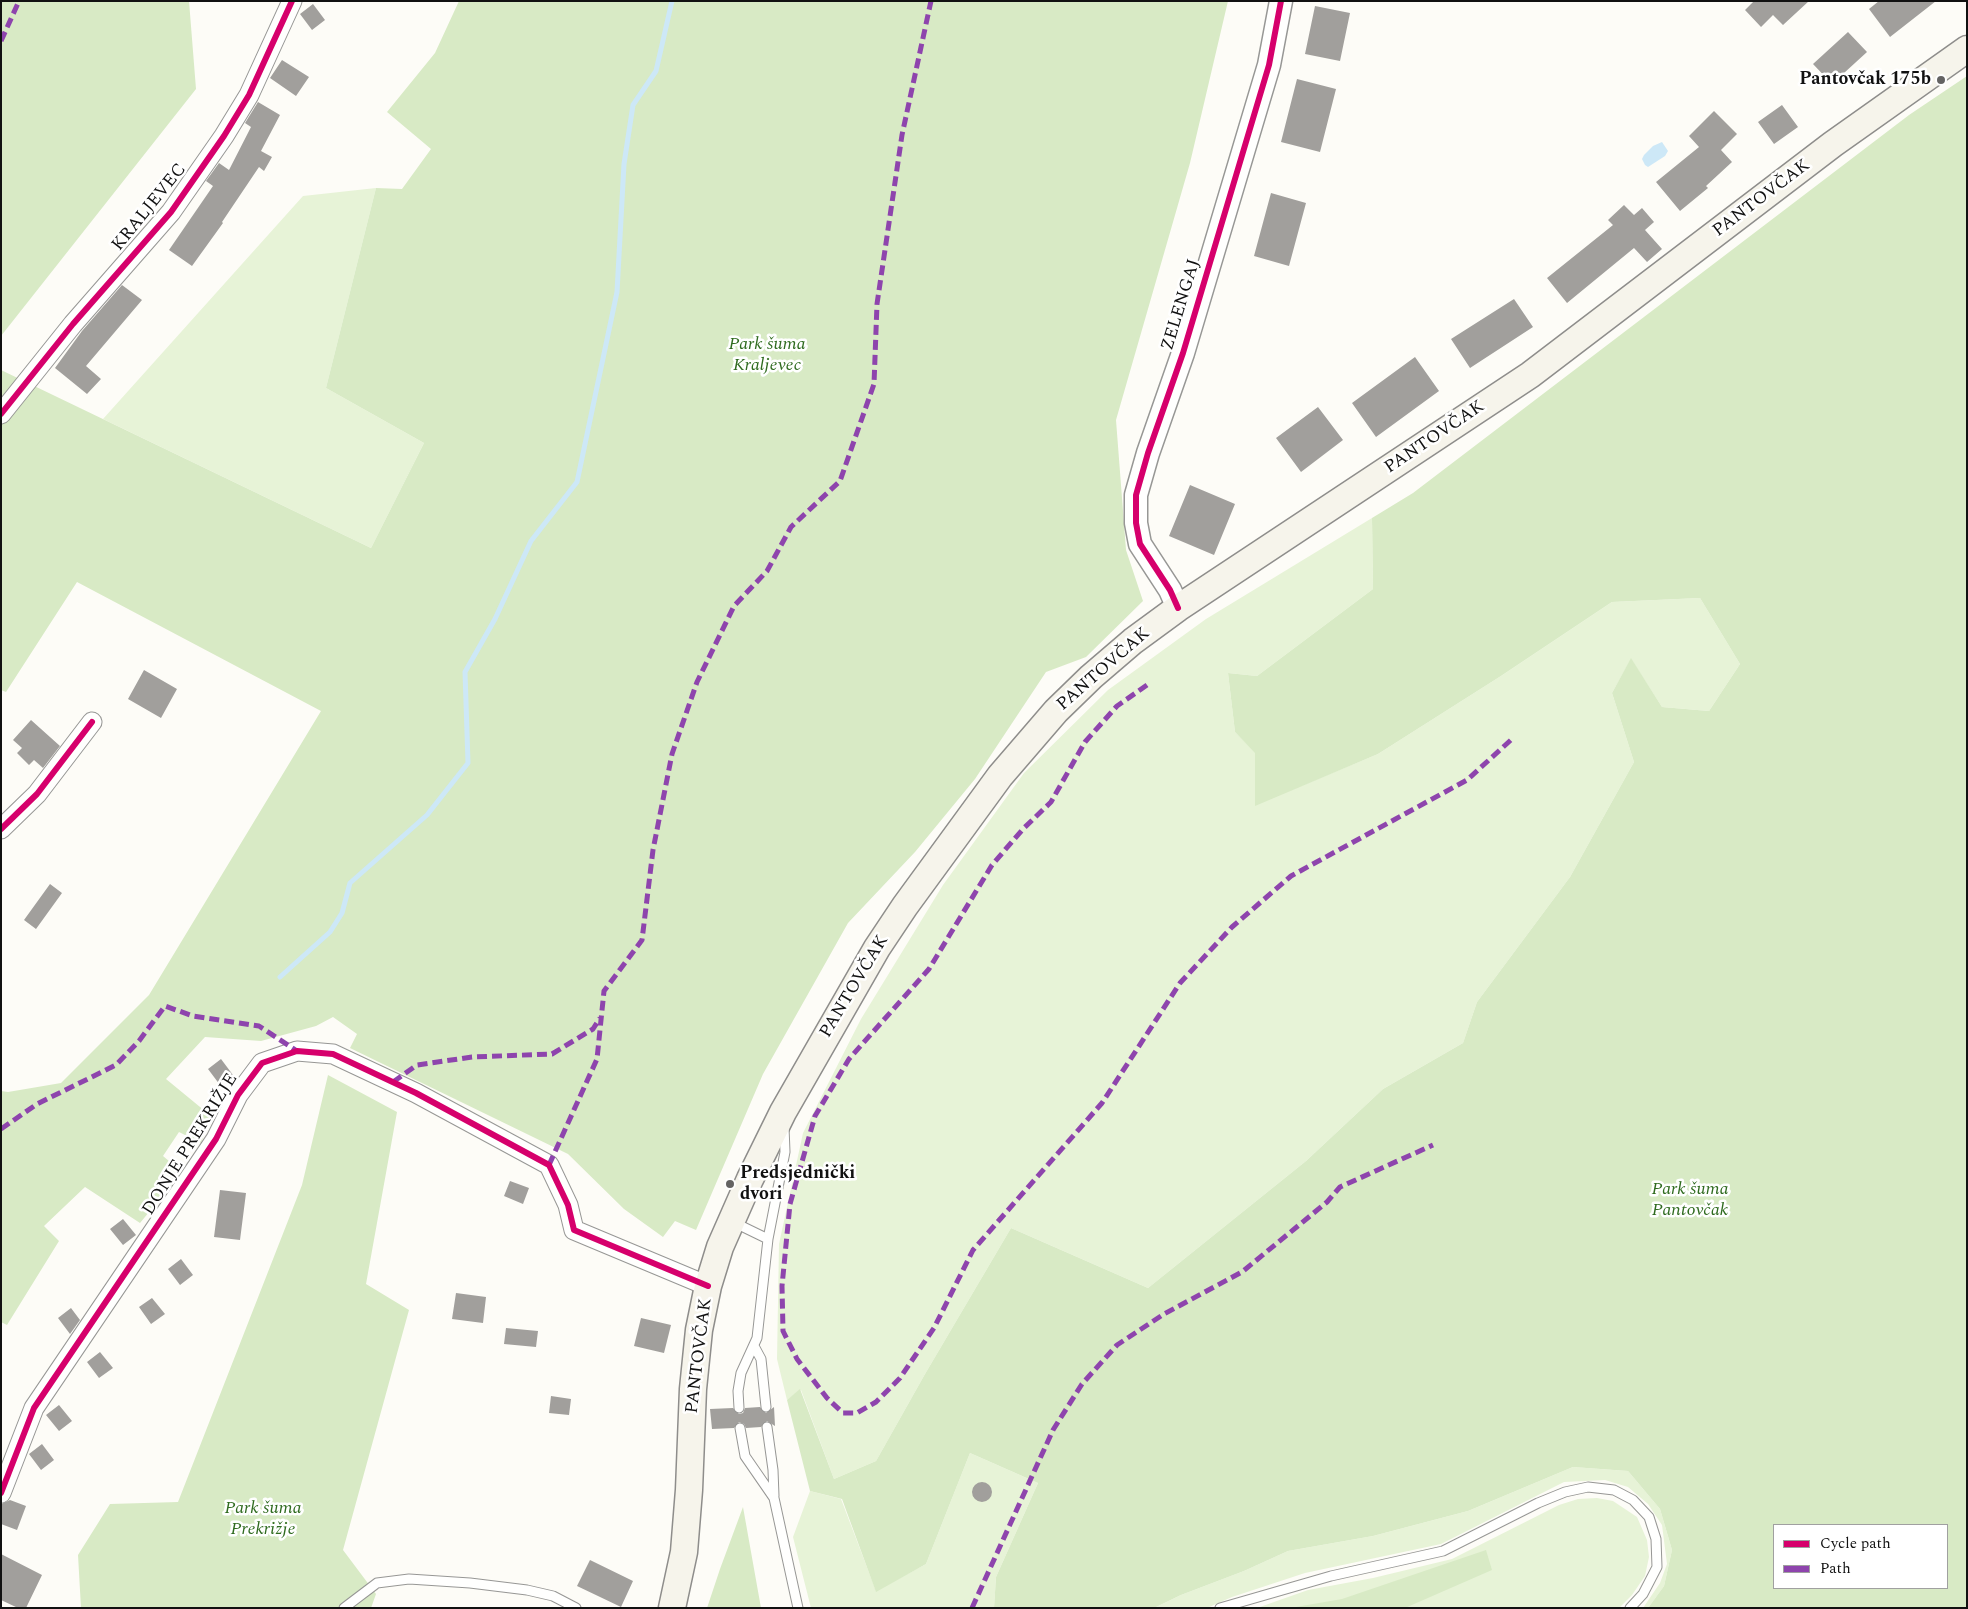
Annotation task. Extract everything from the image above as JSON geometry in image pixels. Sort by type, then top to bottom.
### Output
[{"type":"main road","name":"PANTOVČAK","points":[[672,1608],[684,1552],[689,1490],[693,1389],[699,1330],[708,1286],[731,1221],[784,1112],[877,948],[904,906],[1000,776],[1056,711],[1091,677],[1178,608],[1530,375],[1833,144],[1967,50]]},
{"type":"street","name":"KRALJEVEC","points":[[1,414],[73,324],[171,212],[224,136],[249,95],[292,1]]},
{"type":"street","name":"ZELENGAJ","points":[[1178,608],[1170,590],[1140,544],[1136,523],[1136,495],[1148,453],[1183,353],[1266,74],[1281,1]]},
{"type":"street","points":[[1,829],[37,794],[92,722]]},
{"type":"street","name":"DONJE PREKRIŽJE","points":[[1,1493],[34,1408],[210,1147],[238,1095],[262,1063],[296,1051],[333,1054],[416,1093],[549,1165],[568,1205],[574,1230],[708,1286]]},
{"type":"lane","points":[[739,1408],[738,1391],[741,1373],[754,1346],[760,1320],[768,1239],[785,1152],[784,1112]]},
{"type":"lane","points":[[731,1221],[768,1239]]},
{"type":"lane","points":[[754,1346],[761,1359],[766,1407]]},
{"type":"lane","points":[[767,1426],[774,1470],[774,1498],[798,1608]]},
{"type":"lane","points":[[740,1428],[745,1456],[774,1498]]},
{"type":"lane","points":[[1220,1608],[1331,1576],[1443,1551],[1538,1503],[1565,1492],[1588,1487],[1614,1490],[1633,1500],[1649,1517],[1656,1539],[1658,1568],[1643,1594],[1630,1608]]},
{"type":"lane","points":[[344,1608],[378,1583],[410,1579],[470,1583],[526,1590],[553,1596],[576,1608]]},
{"type":"green space","points":[[1,1],[189,1],[196,89],[1,336]]},
{"type":"green space","name":"Park šuma Kraljevec","points":[[459,1],[1228,1],[1190,163],[1116,420],[1126,550],[1143,601],[1086,657],[1046,672],[975,779],[915,852],[848,923],[763,1074],[696,1230],[675,1221],[663,1237],[624,1209],[568,1154],[350,1048],[357,1034],[333,1017],[316,1026],[261,1041],[205,1037],[166,1079],[211,1116],[201,1143],[179,1132],[163,1156],[182,1172],[140,1223],[85,1187],[44,1226],[59,1241],[7,1325],[1,1322],[1,1091],[8,1092],[61,1083],[149,995],[321,711],[77,582],[6,692],[1,690],[1,370],[371,548],[424,443],[326,388],[376,188],[402,189],[431,149],[387,112],[435,53]]},
{"type":"green space","name":"Park šuma Pantovčak","points":[[1967,76],[1967,1608],[1648,1608],[1664,1586],[1672,1550],[1660,1509],[1628,1471],[1573,1467],[1468,1511],[1373,1536],[1288,1551],[1154,1608],[994,1608],[996,1577],[1038,1483],[970,1453],[926,1564],[876,1592],[842,1499],[810,1491],[787,1400],[800,1389],[834,1479],[876,1461],[1011,1228],[1148,1288],[1306,1161],[1383,1089],[1463,1043],[1477,1002],[1570,877],[1634,762],[1612,693],[1631,658],[1662,707],[1709,711],[1740,664],[1700,598],[1612,602],[1501,676],[1378,754],[1255,806],[1255,753],[1235,732],[1228,673],[1257,676],[1373,589],[1372,518],[1413,493],[1909,115]]},
{"type":"green space","points":[[376,188],[326,388],[424,443],[371,548],[103,419],[303,196]]},
{"type":"green space","points":[[1372,518],[1373,589],[1257,676],[1228,673],[1235,732],[1255,752],[1255,805],[1378,754],[1501,676],[1612,602],[1700,598],[1740,664],[1709,711],[1662,707],[1631,659],[1612,693],[1634,762],[1570,877],[1477,1002],[1463,1043],[1383,1089],[1306,1161],[1148,1288],[1011,1228],[876,1461],[834,1479],[801,1390],[787,1400],[777,1359],[779,1244],[803,1133],[861,1019],[943,885],[1024,773],[1108,690],[1206,619]]},
{"type":"green space","name":"Park šuma Prekrižje","points":[[328,1075],[397,1112],[366,1284],[409,1310],[343,1550],[376,1594],[371,1608],[81,1608],[78,1555],[110,1504],[178,1502],[302,1185]]},
{"type":"green space","points":[[970,1453],[1038,1483],[996,1577],[994,1608],[811,1608],[793,1537],[810,1491],[841,1499],[876,1591],[926,1564]]},
{"type":"green space","points":[[1573,1467],[1628,1471],[1660,1509],[1672,1550],[1664,1586],[1648,1608],[1643,1608],[1660,1583],[1667,1564],[1662,1525],[1648,1504],[1628,1487],[1605,1480],[1564,1482],[1441,1544],[1305,1573],[1232,1597],[1207,1608],[1154,1608],[1288,1551],[1373,1536],[1468,1511]]},
{"type":"green space","points":[[1597,1498],[1613,1501],[1637,1517],[1647,1540],[1649,1557],[1645,1576],[1632,1595],[1619,1608],[1257,1608],[1308,1590],[1373,1578],[1452,1559],[1559,1505],[1578,1499]]},
{"type":"green space","points":[[743,1507],[761,1608],[707,1608],[720,1569]]},
{"type":"green space","points":[[1486,1550],[1492,1570],[1405,1608],[1290,1608],[1342,1599]]},
{"type":"water","points":[[1662,142],[1668,151],[1665,156],[1648,167],[1642,159],[1644,155],[1653,146]]},
{"type":"building","points":[[1754,1],[1809,1],[1783,25],[1773,15],[1761,27],[1745,10]]},
{"type":"building","points":[[1879,1],[1936,1],[1890,37],[1869,9]]},
{"type":"building","points":[[313,4],[325,20],[312,30],[300,14]]},
{"type":"building","points":[[1315,6],[1350,13],[1340,61],[1305,54]]},
{"type":"building","points":[[1848,32],[1867,52],[1832,84],[1813,64]]},
{"type":"building","points":[[282,60],[309,77],[296,96],[270,78]]},
{"type":"building","points":[[1297,79],[1336,89],[1320,152],[1281,142]]},
{"type":"building","points":[[258,102],[280,115],[261,151],[272,157],[264,171],[259,167],[223,223],[192,266],[169,250],[213,186],[206,181],[219,163],[229,170],[251,127],[245,123]]},
{"type":"building","points":[[1782,105],[1798,127],[1774,144],[1758,122]]},
{"type":"building","points":[[1714,111],[1737,134],[1721,150],[1732,162],[1706,186],[1708,188],[1680,211],[1656,182],[1699,147],[1689,136]]},
{"type":"building","points":[[1271,193],[1306,203],[1289,266],[1254,256]]},
{"type":"building","points":[[1624,205],[1634,215],[1642,208],[1654,222],[1645,230],[1662,249],[1647,262],[1634,248],[1567,303],[1547,278],[1613,225],[1608,220]]},
{"type":"building","points":[[122,285],[142,300],[86,366],[101,379],[87,394],[55,368],[82,331]]},
{"type":"building","points":[[1514,299],[1533,327],[1470,368],[1451,339]]},
{"type":"building","points":[[1415,357],[1439,391],[1376,437],[1352,403]]},
{"type":"building","points":[[1318,407],[1343,440],[1301,472],[1276,438]]},
{"type":"building","points":[[1190,485],[1235,504],[1214,555],[1169,536]]},
{"type":"building","points":[[144,670],[177,689],[161,718],[128,699]]},
{"type":"building","points":[[31,720],[60,746],[43,768],[34,760],[29,765],[17,753],[22,748],[13,740]]},
{"type":"building","points":[[50,884],[62,893],[36,929],[24,920]]},
{"type":"building","points":[[221,1059],[233,1075],[220,1085],[208,1069]]},
{"type":"building","points":[[510,1181],[529,1188],[523,1204],[504,1196]]},
{"type":"building","points":[[220,1190],[246,1193],[240,1240],[214,1237]]},
{"type":"building","points":[[123,1219],[136,1235],[123,1245],[110,1229]]},
{"type":"building","points":[[181,1259],[193,1275],[180,1285],[168,1269]]},
{"type":"building","points":[[456,1293],[486,1297],[483,1323],[452,1319]]},
{"type":"building","points":[[152,1298],[165,1314],[151,1324],[139,1307]]},
{"type":"building","points":[[71,1308],[80,1320],[70,1334],[58,1318]]},
{"type":"building","points":[[641,1318],[671,1325],[664,1353],[634,1346]]},
{"type":"building","points":[[506,1328],[538,1331],[536,1347],[504,1344]]},
{"type":"building","points":[[100,1352],[113,1368],[99,1378],[87,1362]]},
{"type":"building","points":[[551,1396],[571,1399],[569,1415],[549,1413]]},
{"type":"building","points":[[59,1405],[72,1421],[59,1431],[46,1415]]},
{"type":"building","points":[[760,1407],[766,1413],[774,1407],[775,1426],[767,1421],[761,1427],[746,1428],[744,1424],[739,1422],[734,1428],[712,1429],[710,1409],[733,1408],[739,1414],[743,1413],[745,1408]]},
{"type":"building","points":[[42,1444],[54,1460],[41,1470],[29,1454]]},
{"type":"building","points":[[982,1482],[989,1485],[992,1492],[989,1499],[982,1502],[975,1499],[972,1492],[975,1485]]},
{"type":"building","points":[[10,1500],[26,1506],[17,1530],[1,1524],[1,1504]]},
{"type":"building","points":[[1,1554],[42,1575],[26,1608],[18,1608],[1,1600]]},
{"type":"building","points":[[590,1560],[633,1581],[621,1607],[577,1586]]},
{"type":"waterway","points":[[280,977],[330,932],[342,913],[350,883],[427,815],[468,763],[465,672],[495,619],[531,541],[577,482],[617,292],[624,164],[633,105],[656,71],[672,1]]},
{"type":"marked path","points":[[1,41],[19,1]]},
{"type":"marked path","points":[[549,1165],[597,1059],[604,991],[642,940],[653,850],[672,754],[697,682],[734,606],[767,571],[791,527],[840,481],[874,384],[877,304],[902,135],[931,1]]},
{"type":"marked path","points":[[1147,685],[1117,706],[1085,742],[1051,802],[1023,829],[992,865],[929,969],[849,1059],[815,1116],[790,1204],[782,1286],[783,1331],[797,1359],[827,1398],[843,1413],[857,1413],[876,1402],[900,1378],[934,1328],[973,1250],[1102,1103],[1180,983],[1232,927],[1291,876],[1467,780],[1512,739]]},
{"type":"marked path","points":[[1,1129],[37,1104],[116,1065],[139,1041],[165,1006],[193,1016],[259,1026],[297,1051]]},
{"type":"marked path","points":[[393,1082],[417,1065],[472,1057],[552,1054],[593,1029],[600,1018]]},
{"type":"marked path","points":[[972,1608],[1053,1430],[1082,1384],[1117,1345],[1164,1314],[1242,1272],[1327,1202],[1340,1187],[1433,1145]]},
{"type":"cycle path","points":[[1,414],[73,324],[171,212],[224,136],[249,95],[292,1]]},
{"type":"cycle path","points":[[1178,608],[1170,590],[1140,544],[1136,523],[1136,495],[1148,453],[1183,353],[1269,65],[1281,1]]},
{"type":"cycle path","points":[[1,829],[37,794],[92,722]]},
{"type":"cycle path","points":[[1,1493],[34,1408],[216,1139],[238,1095],[262,1063],[297,1051],[333,1054],[416,1093],[549,1165],[568,1205],[574,1230],[708,1286]]},
{"type":"place","name":"Pantovčak 175b","points":[[1941,80]]},
{"type":"place","name":"Predsjednički dvori","points":[[730,1184]]}]
